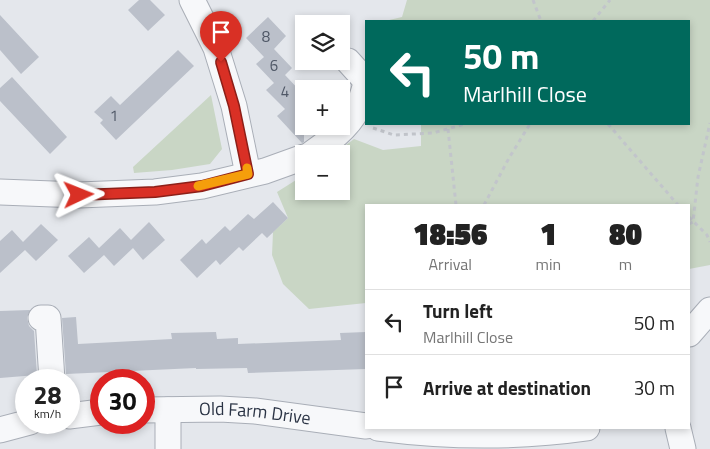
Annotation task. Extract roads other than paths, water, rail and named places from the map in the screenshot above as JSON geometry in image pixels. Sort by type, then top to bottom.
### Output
[{"type":"street","points":[[192,0],[216,48],[234,106],[248,174]]},
{"type":"street","points":[[350,63],[365,82]]},
{"type":"street","points":[[324,145],[352,119],[358,108],[365,86]]},
{"type":"street","points":[[0,192],[79,195],[155,192],[202,186],[295,161]]},
{"type":"street","points":[[690,333],[710,310]]},
{"type":"street","points":[[41,318],[48,318],[51,369]]},
{"type":"street","name":"Old Farm Drive","points":[[155,410],[255,411],[365,426]]},
{"type":"street","points":[[168,410],[168,449]]},
{"type":"street","points":[[0,430],[15,426]]},
{"type":"street","points":[[389,429],[467,436],[513,435],[576,429]]},
{"type":"street","points":[[678,429],[683,449]]}]
